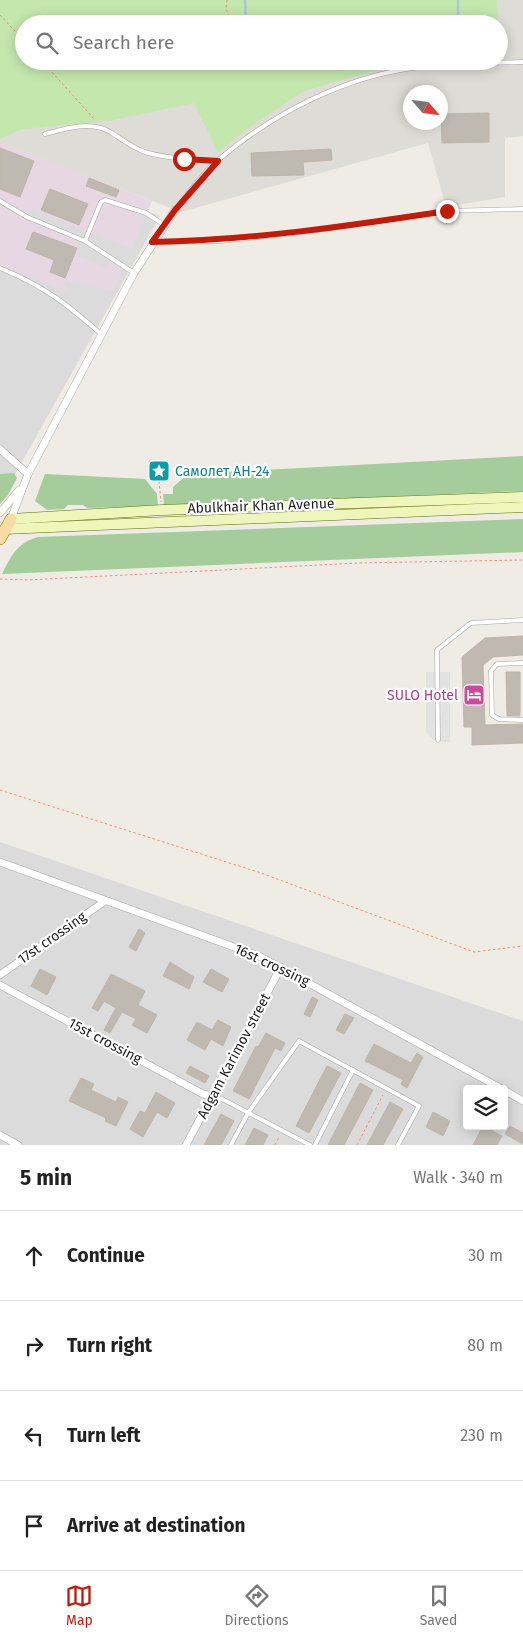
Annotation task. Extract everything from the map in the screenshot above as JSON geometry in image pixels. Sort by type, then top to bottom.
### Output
[{"type":"street","points":[[3,528],[28,474],[134,273],[152,242],[175,210]]},
{"type":"street","points":[[0,448],[28,474]]},
{"type":"street","points":[[0,513],[23,486]]},
{"type":"street","name":"Abulkhair Khan Avenue","points":[[3,528],[162,510],[523,497]]},
{"type":"street","name":"Abulkhair Khan Avenue","points":[[3,528],[523,507]]},
{"type":"street","name":"16st crossing","points":[[0,862],[259,956],[496,1085]]},
{"type":"street","name":"17st crossing","points":[[0,975],[105,901]]},
{"type":"street","name":"Adgam Karimov street","points":[[186,1145],[281,967]]},
{"type":"street","name":"15st crossing","points":[[0,985],[203,1094],[212,1096]]},
{"type":"street","name":"16st crossing","points":[[508,1092],[523,1100]]},
{"type":"street","points":[[0,1135],[18,1145]]},
{"type":"lane","points":[[508,63],[523,62]]},
{"type":"lane","points":[[175,210],[218,161],[275,118],[322,94],[390,72],[402,70]]},
{"type":"lane","points":[[45,134],[68,128],[88,126],[103,128],[146,152],[184,159],[218,161]]},
{"type":"lane","points":[[85,241],[101,202],[105,200],[146,213],[164,224]]},
{"type":"lane","points":[[0,201],[27,217],[85,241],[134,273]]},
{"type":"lane","points":[[152,242],[222,241],[311,231],[447,211],[523,209]]},
{"type":"lane","points":[[0,268],[45,288],[74,309],[102,335]]},
{"type":"lane","points":[[438,740],[437,650],[471,622],[523,620]]},
{"type":"lane","points":[[523,663],[497,664],[491,671],[491,680],[492,715],[499,719],[523,720]]},
{"type":"lane","points":[[231,1145],[248,1113],[299,1041],[419,1106],[398,1145]]},
{"type":"lane","points":[[314,1145],[353,1070]]},
{"type":"lane","points":[[212,1096],[310,1145]]},
{"type":"path","points":[[227,0],[226,9],[228,15]]},
{"type":"path","points":[[0,15],[15,31]]},
{"type":"path","points":[[50,70],[103,128]]},
{"type":"path","points":[[159,481],[162,510]]},
{"type":"path","points":[[0,579],[28,580],[358,563],[523,560]]},
{"type":"path","points":[[0,790],[262,873],[474,952],[523,946]]},
{"type":"path","points":[[357,1145],[387,1088]]},
{"type":"path","points":[[275,1145],[282,1130]]},
{"type":"shaded area","points":[[0,0],[523,0],[523,136],[505,138],[505,197],[446,207],[428,143],[181,212],[0,142]]},
{"type":"shaded area","points":[[0,142],[152,201],[132,249],[30,209],[23,220],[75,240],[80,250],[77,256],[106,268],[109,262],[120,266],[122,271],[114,291],[65,281],[67,292],[3,266],[0,273]]},
{"type":"shaded area","points":[[0,153],[160,216],[0,501]]},
{"type":"shaded area","points":[[426,672],[450,672],[450,742],[436,742],[426,732]]},
{"type":"shaded area","points":[[0,842],[523,1021],[523,1145],[0,1145]]},
{"type":"green space","points":[[0,0],[497,0],[498,15],[15,15],[15,70],[377,70],[304,91],[250,127],[218,152],[194,103],[108,121],[22,129],[0,139]]},
{"type":"green space","points":[[523,456],[523,491],[164,506],[163,494],[173,494],[173,487],[188,474]]},
{"type":"green space","points":[[14,473],[17,478],[8,495],[0,504],[0,474]]},
{"type":"green space","points":[[45,474],[145,479],[157,494],[158,506],[87,508],[83,505],[68,505],[64,509],[47,510],[35,501]]},
{"type":"green space","points":[[523,519],[523,552],[2,574],[15,551],[25,543],[38,537]]},
{"type":"building","points":[[489,113],[489,142],[442,143],[442,130],[448,130],[448,114]]},
{"type":"building","points":[[0,148],[34,161],[20,197],[0,189]]},
{"type":"building","points":[[331,149],[332,160],[303,162],[304,175],[252,176],[251,153]]},
{"type":"building","points":[[89,178],[119,190],[116,197],[86,186]]},
{"type":"building","points":[[50,189],[88,204],[79,225],[41,210]]},
{"type":"building","points":[[33,232],[77,248],[65,278],[50,272],[54,260],[26,249]]},
{"type":"building","name":"SULO Hotel","points":[[523,636],[523,655],[493,657],[483,665],[485,725],[523,724],[523,743],[472,745],[472,727],[464,727],[462,657],[485,638]]},
{"type":"building","points":[[506,672],[520,672],[520,716],[507,716]]},
{"type":"building","points":[[139,929],[145,933],[136,951],[129,947]]},
{"type":"building","points":[[170,962],[194,977],[189,989],[163,976]]},
{"type":"building","points":[[40,969],[56,977],[47,995],[31,986]]},
{"type":"building","points":[[211,969],[229,979],[222,992],[203,982]]},
{"type":"building","points":[[111,974],[145,991],[138,1005],[157,1015],[147,1033],[132,1025],[136,1019],[122,1012],[110,1033],[104,1030],[116,1008],[104,1001],[98,1011],[92,1008]]},
{"type":"building","points":[[312,997],[318,1000],[310,1017],[304,1014]]},
{"type":"building","points":[[345,1014],[354,1018],[344,1034],[336,1030]]},
{"type":"building","points":[[218,1020],[231,1027],[223,1046],[211,1039],[205,1050],[187,1040],[197,1022],[212,1030]]},
{"type":"building","points":[[266,1033],[285,1043],[281,1051],[275,1048],[249,1099],[233,1091],[256,1046],[258,1047]]},
{"type":"building","points":[[374,1044],[411,1063],[417,1053],[423,1057],[407,1088],[401,1084],[403,1080],[365,1061]]},
{"type":"building","points":[[190,1066],[209,1076],[205,1083],[186,1073]]},
{"type":"building","points":[[327,1066],[341,1073],[309,1133],[296,1126]]},
{"type":"building","points":[[81,1078],[94,1084],[91,1090],[116,1102],[118,1097],[128,1102],[116,1126],[105,1121],[106,1118],[69,1101]]},
{"type":"building","points":[[360,1083],[373,1090],[344,1145],[328,1145]]},
{"type":"building","points":[[156,1092],[175,1103],[167,1118],[157,1112],[143,1137],[130,1129],[140,1111],[145,1113]]},
{"type":"building","points":[[390,1102],[403,1109],[383,1145],[367,1145]]},
{"type":"building","points":[[433,1112],[450,1121],[443,1136],[426,1127]]},
{"type":"building","points":[[221,1114],[234,1121],[221,1145],[204,1145]]},
{"type":"building","points":[[510,1126],[523,1133],[523,1144],[505,1134]]},
{"type":"building","points":[[254,1128],[268,1135],[263,1145],[245,1145]]},
{"type":"building","points":[[481,1130],[492,1130],[502,1136],[497,1145],[473,1145]]},
{"type":"waterway","points":[[245,0],[246,15]]},
{"type":"waterway","points":[[458,0],[458,15]]},
{"type":"place","name":"Самолет АН-24","points":[[159,471]]},
{"type":"place","name":"SULO Hotel","points":[[474,695]]},
{"type":"route","points":[[184,159],[218,161],[202,176],[152,242],[222,241],[311,231],[447,211]]}]
